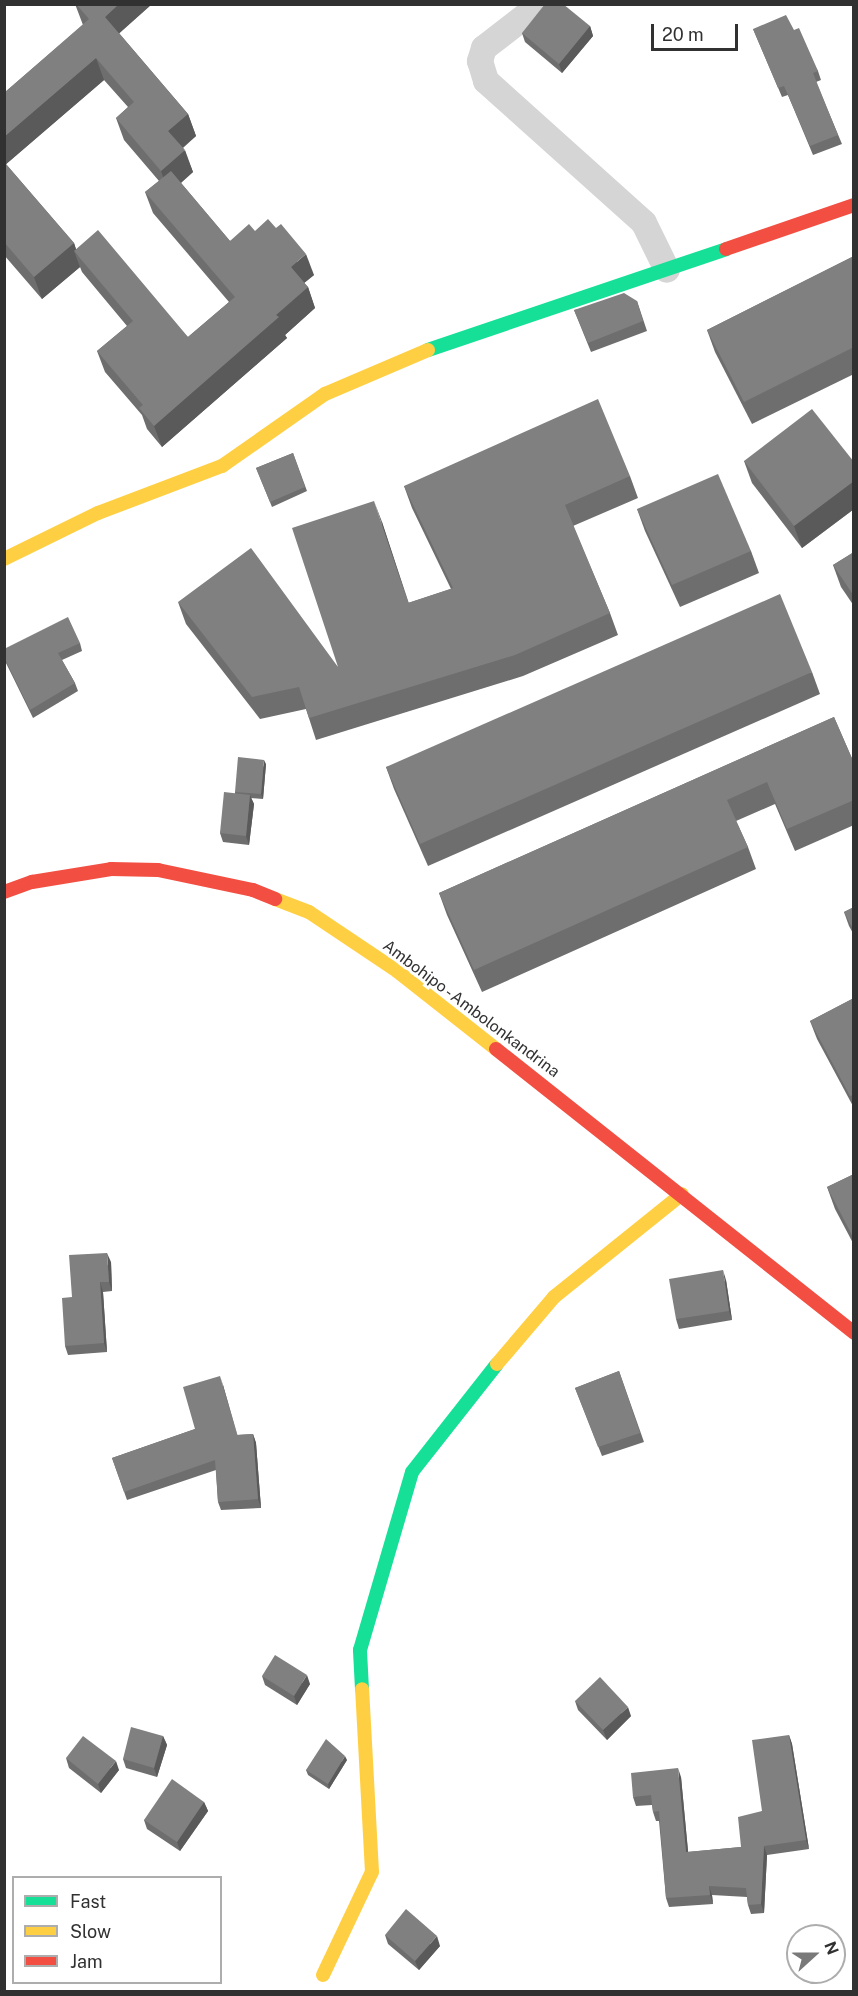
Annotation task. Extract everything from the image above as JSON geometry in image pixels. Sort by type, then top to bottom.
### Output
[{"type":"street","points":[[541,4],[484,48],[480,61],[486,81],[644,224],[667,270]]},
{"type":"street","points":[[4,559],[98,513],[222,466],[325,394],[408,357],[854,206]]},
{"type":"street","name":"Ambohipo - Ambolonkandrina","points":[[4,892],[32,882],[111,869],[158,870],[252,890],[309,912],[398,971],[854,1333]]},
{"type":"street","points":[[323,1975],[372,1872],[360,1650],[412,1473],[453,1415],[554,1297],[681,1194]]},
{"type":"building","points":[[76,4],[119,4],[105,17],[188,114],[168,131],[185,150],[161,171],[116,118],[134,102],[96,58],[4,137],[4,93],[89,19]]},
{"type":"building","points":[[545,4],[563,4],[590,26],[559,64],[522,33]]},
{"type":"building","points":[[786,15],[794,30],[799,28],[818,71],[813,73],[838,135],[810,146],[784,86],[778,88],[753,29]]},
{"type":"building","points":[[4,162],[74,243],[34,277],[4,242]]},
{"type":"building","points":[[171,171],[230,241],[249,224],[255,231],[268,219],[276,228],[281,224],[306,254],[291,267],[308,287],[276,315],[279,317],[154,426],[139,408],[143,405],[97,351],[133,321],[74,251],[98,230],[188,337],[235,297],[145,192]]},
{"type":"building","points":[[854,256],[854,347],[744,402],[707,330]]},
{"type":"building","points":[[624,293],[637,301],[643,321],[588,343],[574,310]]},
{"type":"building","points":[[598,399],[630,476],[565,505],[610,613],[515,655],[309,718],[299,687],[252,697],[178,602],[251,548],[338,667],[292,528],[374,501],[408,603],[453,588],[404,486]]},
{"type":"building","points":[[812,409],[854,462],[854,481],[794,526],[744,461]]},
{"type":"building","points":[[293,453],[305,487],[270,502],[256,468]]},
{"type":"building","points":[[718,474],[751,551],[672,585],[637,509]]},
{"type":"building","points":[[854,552],[854,596],[833,565]]},
{"type":"building","points":[[780,594],[812,672],[420,844],[386,767]]},
{"type":"building","points":[[68,617],[80,643],[58,653],[75,683],[30,710],[4,657],[4,649]]},
{"type":"building","points":[[834,717],[854,763],[854,800],[787,829],[767,782],[727,800],[748,847],[474,970],[439,893]]},
{"type":"building","points":[[238,757],[264,760],[261,794],[235,792]]},
{"type":"building","points":[[224,792],[250,795],[246,836],[220,833]]},
{"type":"building","points":[[854,907],[854,931],[844,912]]},
{"type":"building","points":[[854,998],[854,1095],[850,1096],[810,1021]]},
{"type":"building","points":[[854,1174],[854,1239],[827,1187]]},
{"type":"building","points":[[107,1253],[109,1282],[100,1282],[104,1343],[65,1346],[62,1298],[72,1297],[69,1255]]},
{"type":"building","points":[[723,1270],[729,1311],[676,1319],[669,1279]]},
{"type":"building","points":[[619,1371],[640,1433],[598,1447],[575,1388]]},
{"type":"building","points":[[220,1376],[237,1435],[253,1434],[258,1499],[218,1502],[215,1460],[124,1492],[112,1458],[195,1429],[183,1387]]},
{"type":"building","points":[[275,1655],[307,1675],[294,1696],[262,1676]]},
{"type":"building","points":[[600,1677],[628,1707],[603,1730],[575,1701]]},
{"type":"building","points":[[131,1727],[163,1736],[154,1768],[123,1759]]},
{"type":"building","points":[[789,1735],[806,1840],[764,1846],[761,1904],[748,1905],[746,1888],[709,1886],[710,1895],[666,1898],[659,1811],[653,1812],[651,1795],[633,1797],[631,1773],[678,1768],[686,1852],[741,1847],[738,1817],[762,1811],[752,1740]]},
{"type":"building","points":[[83,1736],[116,1761],[98,1784],[66,1758]]},
{"type":"building","points":[[326,1739],[345,1756],[328,1784],[306,1770]]},
{"type":"building","points":[[172,1779],[204,1802],[177,1842],[144,1820]]},
{"type":"building","points":[[406,1909],[437,1936],[415,1961],[385,1935]]},
{"type":"traffic: fast","points":[[428,350],[726,249]]},
{"type":"traffic: fast","points":[[362,1689],[360,1650],[412,1472],[497,1364]]},
{"type":"traffic: slow","points":[[4,559],[98,513],[222,466],[325,394],[428,350]]},
{"type":"traffic: slow","points":[[275,899],[309,912],[397,971],[496,1049]]},
{"type":"traffic: slow","points":[[497,1364],[554,1297],[682,1194]]},
{"type":"traffic: slow","points":[[323,1975],[372,1872],[362,1689]]},
{"type":"traffic: jam","points":[[726,249],[854,205]]},
{"type":"traffic: jam","points":[[4,892],[32,882],[111,869],[158,870],[253,890],[275,899]]},
{"type":"traffic: jam","points":[[496,1049],[854,1333]]}]
